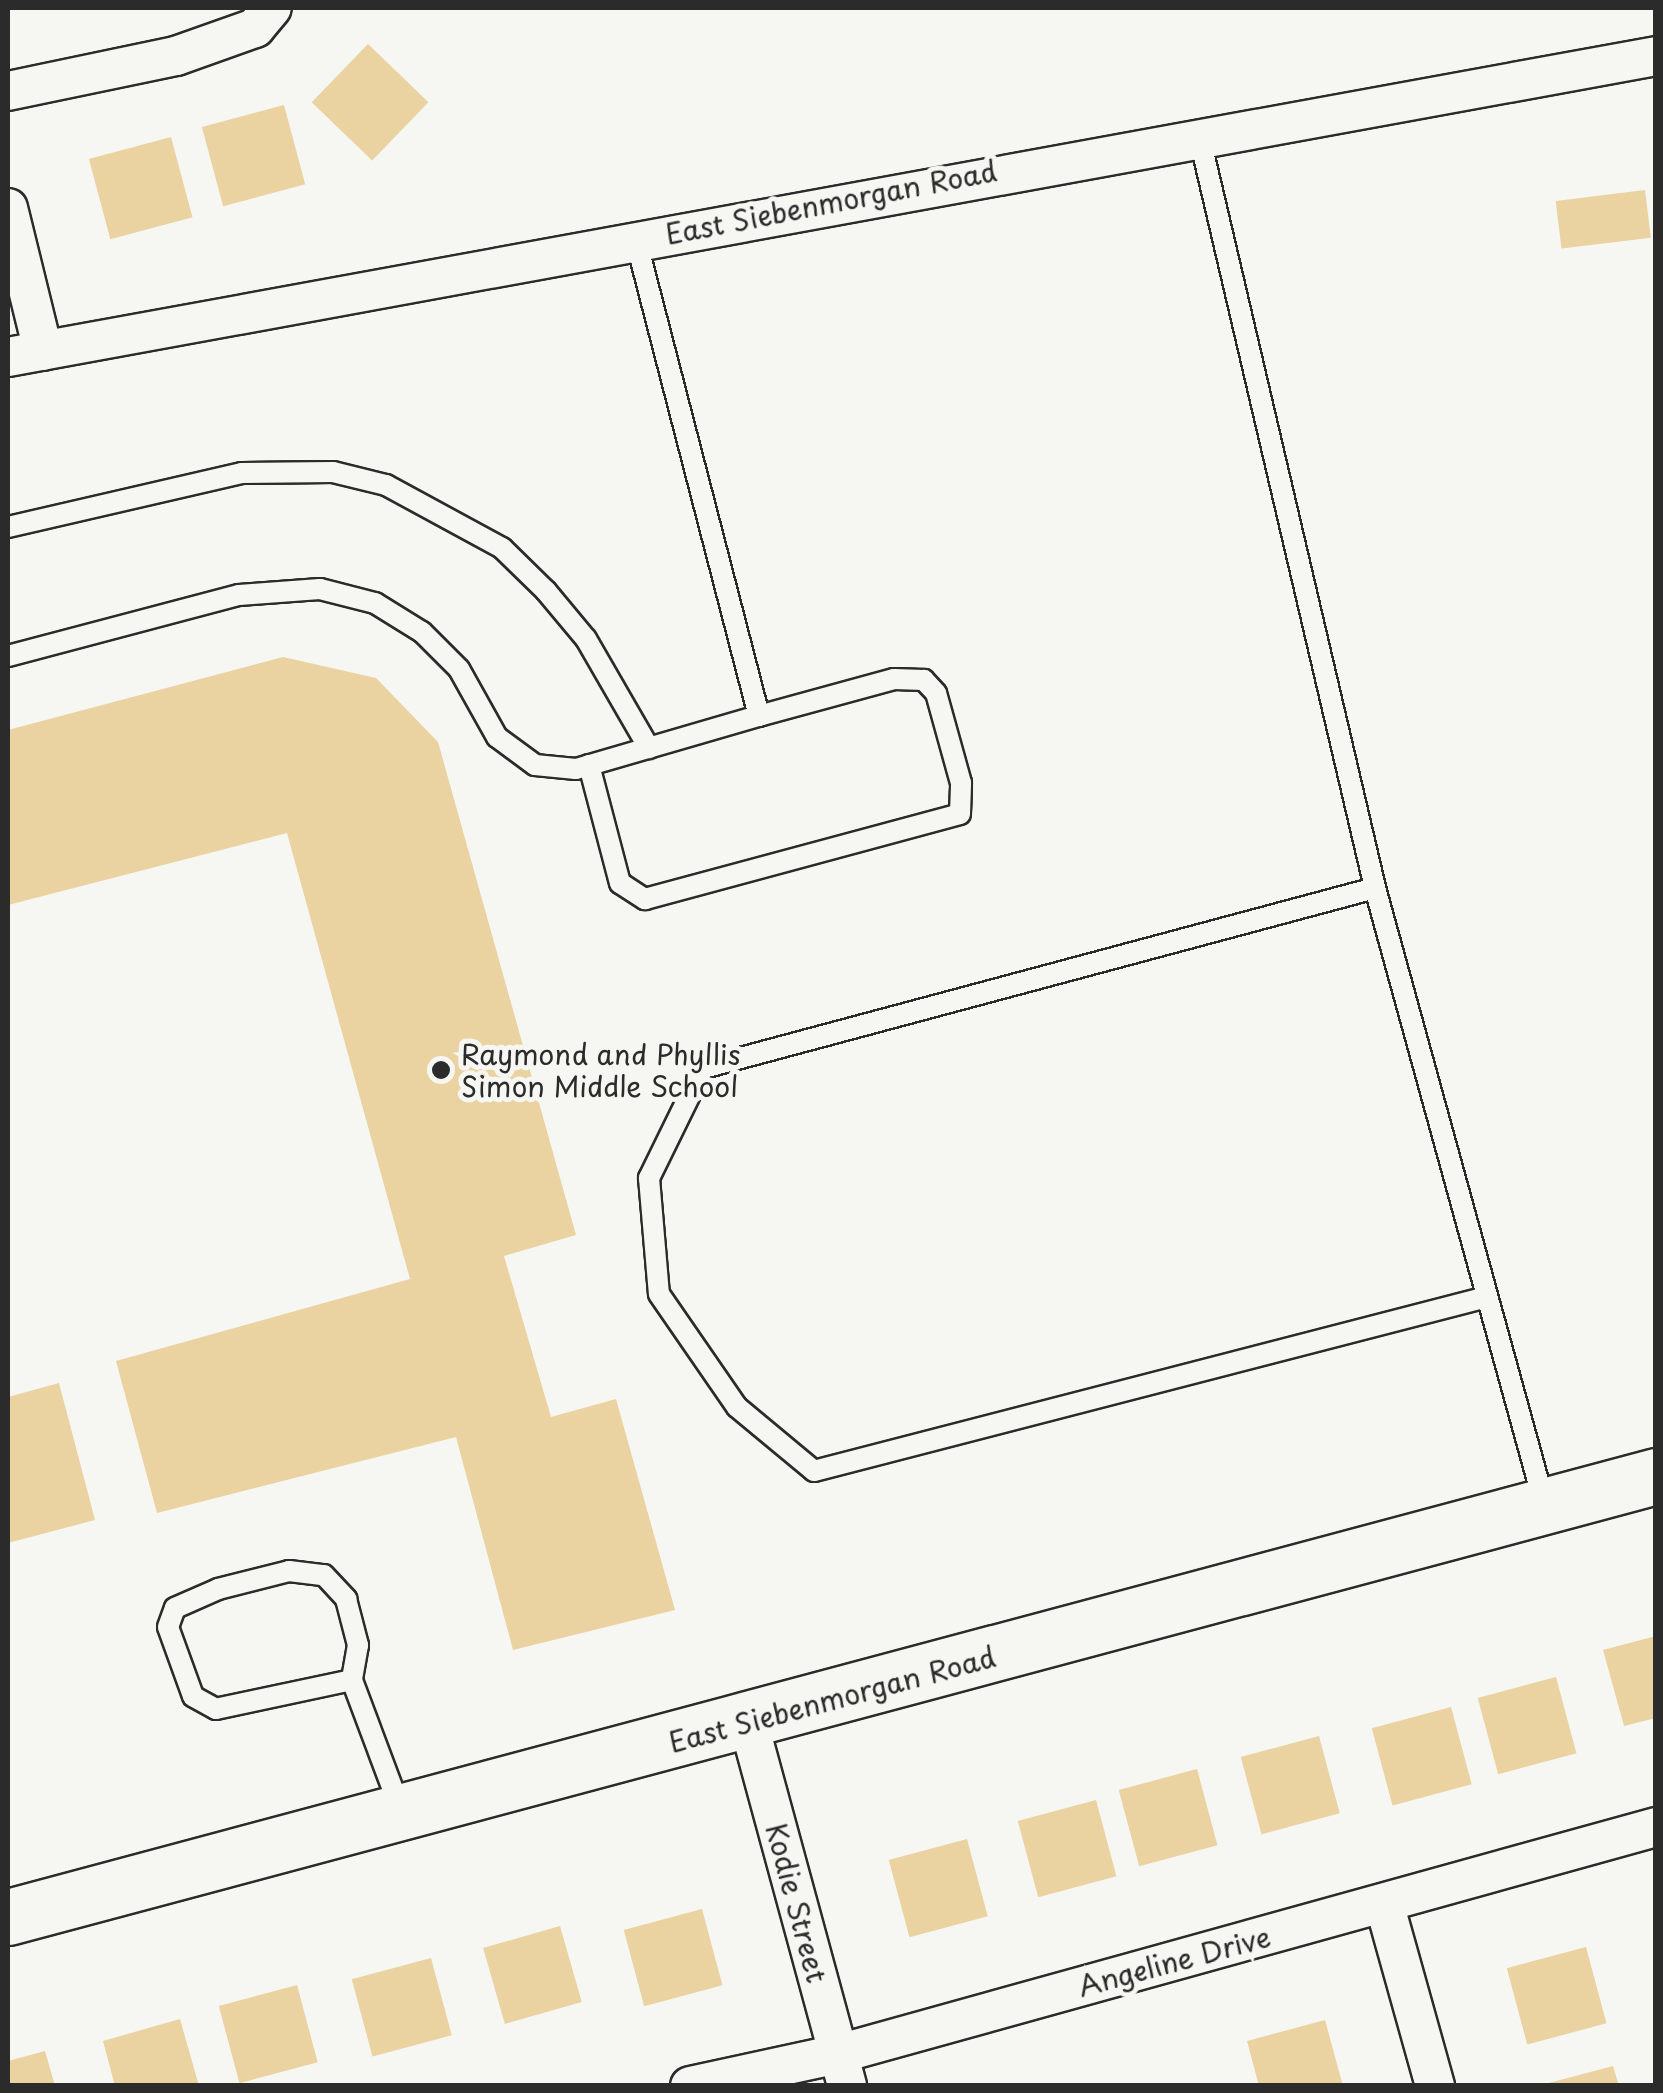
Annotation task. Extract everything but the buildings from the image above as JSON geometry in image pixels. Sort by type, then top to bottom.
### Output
[{"type":"street","points":[[8,91],[176,56],[255,28],[272,8]]},
{"type":"street","name":"East Siebenmorgan Road","points":[[25,354],[1199,133],[1656,56]]},
{"type":"street","points":[[8,208],[25,354]]},
{"type":"street","name":"East Siebenmorgan Road","points":[[8,1917],[1656,1476]]},
{"type":"street","name":"Kodie Street","points":[[748,1721],[843,2070]]},
{"type":"street","name":"Angeline Drive","points":[[690,2086],[843,2070],[1384,1903],[1656,1827]]},
{"type":"street","points":[[1384,1903],[1436,2086]]},
{"type":"lane","points":[[1199,133],[1375,888],[1544,1505]]},
{"type":"lane","points":[[636,239],[760,716]]},
{"type":"lane","points":[[8,527],[242,473],[334,472],[386,484],[502,548],[546,591],[586,639],[649,748]]},
{"type":"lane","points":[[8,656],[238,595],[344,594],[398,616],[442,650],[513,751],[556,770],[589,765],[894,680],[924,680],[961,782],[960,814],[645,899],[620,883],[589,765]]},
{"type":"lane","points":[[1375,888],[703,1068],[649,1178],[659,1294],[738,1407],[814,1471],[1487,1297]]},
{"type":"lane","points":[[352,1680],[216,1709],[193,1696],[168,1627],[174,1608],[218,1589],[288,1571],[324,1576],[346,1599],[358,1645],[352,1680],[402,1813]]},
{"type":"place","name":"Raymond and Phyllis Simon Middle School","points":[[441,1070]]}]
